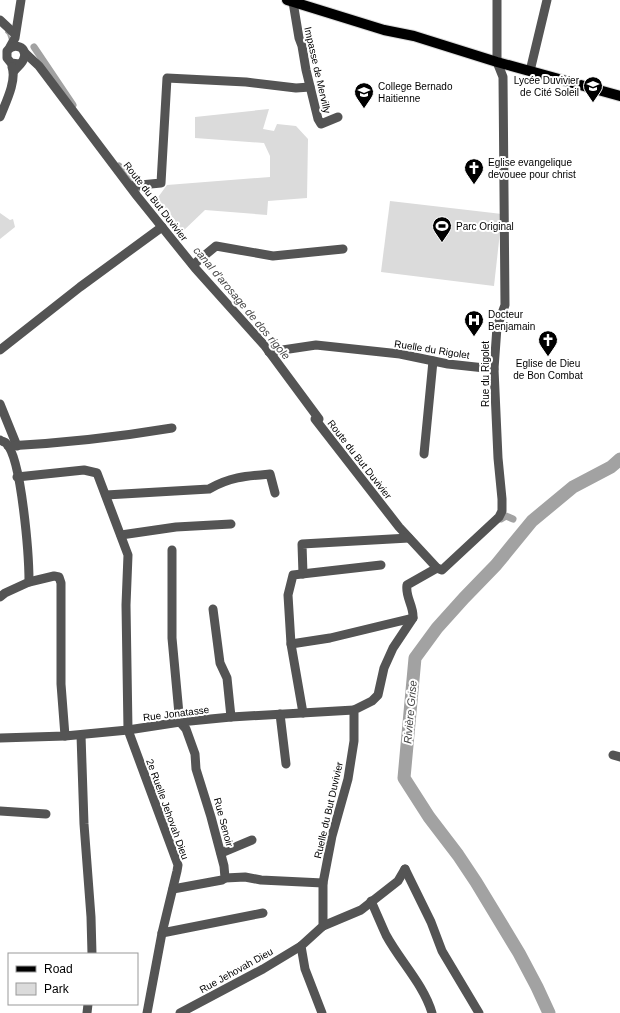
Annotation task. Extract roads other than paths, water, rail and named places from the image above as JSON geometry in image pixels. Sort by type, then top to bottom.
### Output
[{"type":"main road","points":[[290,1],[384,30],[434,42],[497,62],[619,95]]},
{"type":"street","points":[[0,117],[9,95],[15,36],[22,0]]},
{"type":"street","name":"Rue du Rigolet","points":[[441,568],[499,517],[502,511],[494,369],[497,328],[505,305],[503,77],[497,62],[498,0]]},
{"type":"street","points":[[530,71],[547,0]]},
{"type":"street","name":"Impasse de Mervilly","points":[[290,1],[302,46],[318,119],[321,124],[338,117]]},
{"type":"street","name":"Route du But Duvivier","points":[[0,20],[15,36],[13,58],[39,66],[162,227],[269,352],[319,419],[315,419],[400,527],[409,538],[441,568]]},
{"type":"street","points":[[130,186],[161,183],[167,78],[246,82],[296,88],[310,87]]},
{"type":"street","points":[[0,350],[80,287],[162,227]]},
{"type":"street","points":[[193,265],[216,246],[273,256],[343,249]]},
{"type":"street","name":"Ruelle du Rigolet","points":[[269,352],[316,344],[400,354],[494,369]]},
{"type":"street","points":[[424,454],[433,360]]},
{"type":"street","points":[[0,404],[12,446],[13,458],[24,507],[29,562],[29,582]]},
{"type":"street","points":[[0,440],[12,446],[114,437],[172,428]]},
{"type":"street","name":"2e Ruelle Jehovah Dieu","points":[[17,478],[84,470],[98,473],[128,555],[126,605],[128,730],[176,857],[177,871],[162,934],[147,1013]]},
{"type":"street","points":[[106,495],[209,489],[221,482],[240,476],[270,474],[275,493]]},
{"type":"street","points":[[121,535],[176,527],[230,524]]},
{"type":"street","points":[[303,574],[302,544],[409,538]]},
{"type":"street","points":[[172,550],[172,638],[180,722]]},
{"type":"street","points":[[303,713],[291,644],[288,595],[293,575],[381,565]]},
{"type":"street","points":[[354,710],[372,701],[378,695],[384,668],[393,648],[413,618],[414,614],[407,594],[407,585],[441,568]]},
{"type":"street","points":[[0,597],[29,582],[54,576],[59,577],[61,583],[61,684],[65,736]]},
{"type":"street","points":[[213,609],[220,663],[227,678],[231,717]]},
{"type":"street","points":[[291,644],[330,638],[413,618]]},
{"type":"street","name":"Rue Jonatasse","points":[[0,738],[81,735],[231,717],[354,710]]},
{"type":"street","name":"Ruelle du But Duvivier","points":[[323,926],[323,883],[332,836],[348,779],[354,741],[354,710]]},
{"type":"street","points":[[280,714],[286,764]]},
{"type":"street","name":"Rue Senoir","points":[[180,722],[186,729],[195,754],[196,769],[221,853],[225,878]]},
{"type":"street","points":[[81,735],[84,824],[91,917],[92,953]]},
{"type":"street","points":[[0,811],[46,814]]},
{"type":"street","points":[[221,853],[252,840]]},
{"type":"street","points":[[322,1013],[306,969],[301,946],[323,926],[361,910],[398,881],[405,869],[431,922],[442,951],[479,1013]]},
{"type":"street","points":[[173,889],[222,880],[225,878],[245,877],[261,880],[323,883]]},
{"type":"street","points":[[371,901],[386,935],[423,993],[432,1013]]},
{"type":"street","points":[[162,934],[263,913]]},
{"type":"street","name":"Rue Jehovah Dieu","points":[[180,1013],[301,946]]},
{"type":"waterway","points":[[6,32],[10,40]]},
{"type":"waterway","name":"canal d'arosage de dos rigole","points":[[34,47],[73,105]]},
{"type":"waterway","name":"canal d'arosage de dos rigole","points":[[119,166],[137,189]]},
{"type":"waterway","name":"Rivière Grise","points":[[549,1013],[519,953],[476,882],[458,855],[429,817],[404,778],[415,658],[437,628],[496,565],[532,521],[573,487],[611,467],[620,459]]},
{"type":"waterway","name":"canal d'arosage de dos rigole","points":[[497,518],[501,519],[506,516],[513,519]]},
{"type":"place","name":"Lycée Duvivier de Cité Soleil","points":[[593,103]]},
{"type":"place","name":"College Bernado Haitienne","points":[[364,109]]},
{"type":"place","name":"Eglise evangelique devouee pour christ","points":[[474,185]]},
{"type":"place","name":"Parc Original","points":[[442,243]]},
{"type":"place","name":"Docteur Benjamain","points":[[474,337]]},
{"type":"place","name":"Eglise de Dieu de Bon Combat","points":[[548,357]]}]
